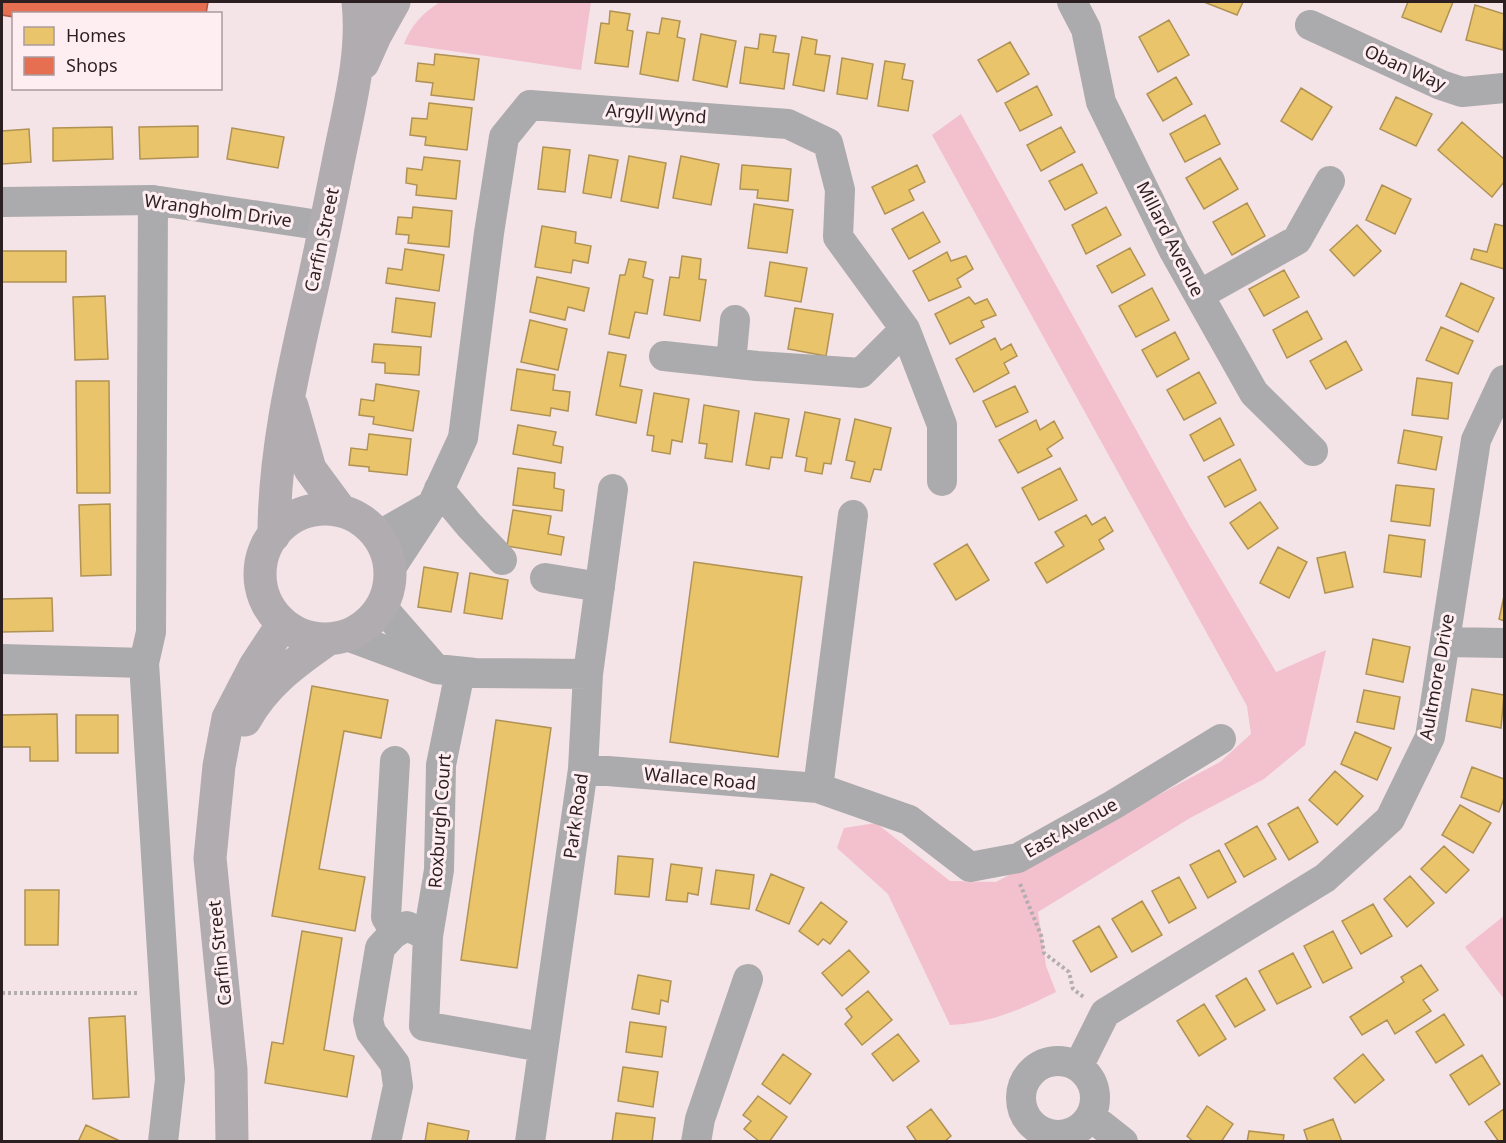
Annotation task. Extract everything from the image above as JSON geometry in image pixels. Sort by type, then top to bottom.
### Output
[{"type":"main road","name":"Carfin Street","points":[[273,535],[274,504],[288,393],[353,87],[360,27],[358,2]]},
{"type":"main road","name":"Carfin Street","points":[[353,87],[375,36],[394,2]]},
{"type":"main road","name":"Carfin Street","points":[[288,393],[310,469],[340,511]]},
{"type":"main road","points":[[318,509],[340,511],[362,520],[378,536],[388,557],[390,569],[388,591],[382,607],[367,625],[337,638],[297,634],[282,625],[270,612],[259,581],[261,558],[266,544],[273,535],[285,521],[306,511],[318,509]]},
{"type":"main road","name":"Carfin Street","points":[[232,1142],[231,1070],[210,858],[219,766],[228,718],[255,666],[282,625]]},
{"type":"main road","name":"Carfin Street","points":[[219,766],[254,705],[285,670],[337,638]]},
{"type":"street","name":"Millard Avenue","points":[[1072,2],[1086,29],[1101,102],[1174,251],[1254,393],[1313,451]]},
{"type":"street","name":"Oban Way","points":[[1310,25],[1441,85],[1462,92],[1504,88]]},
{"type":"street","name":"Argyll Wynd","points":[[390,569],[436,497],[463,438],[489,233],[504,137],[530,105],[788,123],[828,143],[840,190],[838,237],[905,329],[942,425],[942,481]]},
{"type":"street","points":[[1199,295],[1297,240],[1330,181]]},
{"type":"street","points":[[153,200],[151,632],[144,663],[170,1079],[163,1142]]},
{"type":"street","name":"Wrangholm Drive","points":[[2,202],[153,200],[325,226]]},
{"type":"street","points":[[731,363],[735,320]]},
{"type":"street","points":[[664,356],[861,374],[905,329]]},
{"type":"street","name":"Aultmore Drive","points":[[1105,1013],[1325,878],[1390,819],[1430,737],[1476,440],[1504,380]]},
{"type":"street","name":"Park Road","points":[[530,1142],[582,769],[588,674],[614,489]]},
{"type":"street","points":[[378,536],[436,497],[502,560]]},
{"type":"street","points":[[818,788],[853,515]]},
{"type":"street","points":[[545,578],[600,587]]},
{"type":"street","points":[[382,607],[448,670]]},
{"type":"street","points":[[337,638],[448,670],[588,674]]},
{"type":"street","points":[[1444,642],[1504,643]]},
{"type":"street","points":[[2,658],[144,663]]},
{"type":"street","name":"Roxburgh Court","points":[[448,670],[441,765],[439,870],[428,936],[424,1026],[542,1047]]},
{"type":"street","name":"East Avenue","points":[[818,788],[909,820],[970,867],[1018,858],[1113,805],[1221,739]]},
{"type":"street","points":[[395,761],[386,917],[395,932]]},
{"type":"street","name":"Wallace Road","points":[[582,769],[818,788]]},
{"type":"street","points":[[386,1142],[398,1086],[395,1064],[370,1032],[368,1020],[380,948],[395,932],[407,926],[428,936]]},
{"type":"street","points":[[696,1142],[700,1119],[748,979]]},
{"type":"street","points":[[1078,1067],[1105,1013]]},
{"type":"street","points":[[1064,1062],[1078,1067],[1090,1080],[1094,1092],[1094,1105],[1083,1126],[1066,1134],[1028,1135],[1028,1119],[1022,1107],[1021,1094],[1024,1082],[1033,1071],[1044,1064],[1064,1062]]},
{"type":"street","points":[[1090,1116],[1123,1142]]},
{"type":"path","points":[[1007,860],[1041,935],[1044,953],[1069,972],[1073,989],[1105,1013]]},
{"type":"path","points":[[2,993],[165,993]]},
{"type":"shaded area","points":[[440,2],[591,2],[581,70],[404,44],[418,20]]},
{"type":"shaded area","points":[[961,114],[1185,518],[1276,672],[1326,650],[1305,745],[1264,779],[1190,818],[1038,912],[1046,966],[1056,992],[1005,1014],[979,1022],[950,1025],[888,894],[837,848],[844,828],[876,823],[950,881],[996,882],[1220,762],[1251,734],[1247,706],[932,135]]},
{"type":"shaded area","points":[[1504,916],[1504,999],[1465,947]]},
{"type":"building: Homes","points":[[1204,2],[1243,2],[1237,15]]},
{"type":"building: Homes","points":[[1408,2],[1453,2],[1441,32],[1402,17]]},
{"type":"building: Homes","points":[[1475,5],[1504,14],[1503,50],[1466,40]]},
{"type":"building: Homes","points":[[610,11],[630,14],[627,30],[633,31],[628,67],[595,63],[601,23],[609,24]]},
{"type":"building: Homes","points":[[662,18],[680,21],[677,37],[685,39],[678,81],[640,74],[647,32],[659,34]]},
{"type":"building: Homes","points":[[1169,20],[1189,55],[1158,72],[1139,37]]},
{"type":"building: Homes","points":[[701,34],[736,41],[727,87],[693,80]]},
{"type":"building: Homes","points":[[760,34],[776,36],[773,52],[789,54],[784,89],[740,83],[745,47],[758,49]]},
{"type":"building: Homes","points":[[802,37],[817,40],[815,54],[830,56],[824,91],[793,85]]},
{"type":"building: Homes","points":[[1010,42],[1029,74],[997,92],[978,60]]},
{"type":"building: Homes","points":[[435,54],[479,59],[474,100],[431,95],[433,83],[416,81],[418,63],[434,65]]},
{"type":"building: Homes","points":[[842,58],[873,64],[867,99],[837,94]]},
{"type":"building: Homes","points":[[885,61],[905,64],[902,79],[913,81],[908,111],[878,106]]},
{"type":"building: Homes","points":[[1176,77],[1192,104],[1163,121],[1147,94]]},
{"type":"building: Homes","points":[[1037,86],[1052,115],[1020,131],[1005,103]]},
{"type":"building: Homes","points":[[1301,88],[1332,107],[1312,140],[1281,121]]},
{"type":"building: Homes","points":[[1396,97],[1432,114],[1416,146],[1380,129]]},
{"type":"building: Homes","points":[[429,103],[472,108],[467,150],[425,145],[426,137],[410,135],[412,118],[427,119]]},
{"type":"building: Homes","points":[[1205,115],[1220,144],[1185,162],[1170,134]]},
{"type":"building: Homes","points":[[1462,122],[1504,159],[1504,182],[1492,197],[1438,150]]},
{"type":"building: Homes","points":[[198,126],[198,157],[140,159],[139,127]]},
{"type":"building: Homes","points":[[112,127],[113,159],[53,161],[53,128]]},
{"type":"building: Homes","points":[[1061,127],[1075,152],[1041,171],[1027,145]]},
{"type":"building: Homes","points":[[232,128],[284,137],[278,168],[227,159]]},
{"type":"building: Homes","points":[[29,129],[31,162],[2,164],[2,131]]},
{"type":"building: Homes","points":[[543,147],[570,150],[565,192],[538,189]]},
{"type":"building: Homes","points":[[589,155],[618,160],[611,198],[583,193]]},
{"type":"building: Homes","points":[[629,156],[666,163],[658,208],[621,201]]},
{"type":"building: Homes","points":[[681,156],[719,164],[711,205],[673,198]]},
{"type":"building: Homes","points":[[424,157],[460,161],[456,199],[416,195],[417,185],[406,183],[407,168],[422,170]]},
{"type":"building: Homes","points":[[1220,158],[1238,189],[1204,209],[1186,178]]},
{"type":"building: Homes","points":[[1082,164],[1097,193],[1065,210],[1049,181]]},
{"type":"building: Homes","points":[[742,165],[791,169],[788,201],[757,198],[758,190],[740,189]]},
{"type":"building: Homes","points":[[917,165],[925,182],[909,190],[914,200],[885,214],[872,187]]},
{"type":"building: Homes","points":[[1382,185],[1411,199],[1395,234],[1366,220]]},
{"type":"building: Homes","points":[[1247,203],[1265,236],[1232,255],[1213,222]]},
{"type":"building: Homes","points":[[754,204],[793,210],[787,253],[748,248]]},
{"type":"building: Homes","points":[[413,207],[452,211],[449,247],[408,243],[409,235],[396,234],[398,217],[412,218]]},
{"type":"building: Homes","points":[[1106,207],[1121,235],[1086,254],[1072,225]]},
{"type":"building: Homes","points":[[923,212],[940,242],[909,259],[892,229]]},
{"type":"building: Homes","points":[[1495,224],[1504,226],[1504,269],[1471,259],[1474,249],[1487,252]]},
{"type":"building: Homes","points":[[1357,225],[1381,251],[1354,276],[1330,250]]},
{"type":"building: Homes","points":[[542,226],[576,232],[575,243],[591,246],[588,263],[573,260],[571,273],[535,267]]},
{"type":"building: Homes","points":[[1130,248],[1145,275],[1112,293],[1097,266]]},
{"type":"building: Homes","points":[[405,249],[444,255],[439,291],[386,283],[388,268],[402,270]]},
{"type":"building: Homes","points":[[2,251],[66,251],[66,282],[2,282]]},
{"type":"building: Homes","points":[[947,252],[951,261],[966,256],[973,269],[957,279],[961,287],[929,301],[913,271]]},
{"type":"building: Homes","points":[[682,256],[701,259],[699,279],[706,280],[700,321],[664,315],[670,277],[679,278]]},
{"type":"building: Homes","points":[[629,259],[646,262],[643,277],[653,280],[647,314],[635,312],[629,338],[609,334],[620,275],[625,275]]},
{"type":"building: Homes","points":[[770,262],[807,268],[801,302],[765,296]]},
{"type":"building: Homes","points":[[1284,270],[1299,297],[1264,316],[1249,289]]},
{"type":"building: Homes","points":[[537,277],[589,288],[584,311],[568,307],[565,320],[530,312]]},
{"type":"building: Homes","points":[[1461,283],[1494,298],[1478,332],[1446,316]]},
{"type":"building: Homes","points":[[1152,288],[1169,320],[1136,337],[1119,306]]},
{"type":"building: Homes","points":[[105,296],[108,359],[75,360],[73,297]]},
{"type":"building: Homes","points":[[969,297],[975,304],[987,299],[996,315],[981,321],[984,327],[950,344],[935,314]]},
{"type":"building: Homes","points":[[396,298],[435,303],[431,337],[392,332]]},
{"type":"building: Homes","points":[[795,308],[833,314],[826,356],[788,349]]},
{"type":"building: Homes","points":[[1307,311],[1322,339],[1287,358],[1273,330]]},
{"type":"building: Homes","points":[[530,320],[567,329],[558,370],[521,362]]},
{"type":"building: Homes","points":[[1441,327],[1473,341],[1458,374],[1426,360]]},
{"type":"building: Homes","points":[[1175,332],[1189,359],[1157,377],[1142,350]]},
{"type":"building: Homes","points":[[995,338],[1001,350],[1011,344],[1017,356],[1004,363],[1009,373],[974,392],[956,359]]},
{"type":"building: Homes","points":[[1346,341],[1362,370],[1326,389],[1310,361]]},
{"type":"building: Homes","points":[[374,344],[421,347],[419,375],[385,373],[385,363],[372,362]]},
{"type":"building: Homes","points":[[608,352],[626,355],[620,386],[642,390],[636,423],[596,415]]},
{"type":"building: Homes","points":[[517,369],[555,375],[553,390],[570,392],[568,411],[551,408],[550,416],[511,410]]},
{"type":"building: Homes","points":[[1199,372],[1216,403],[1184,420],[1167,390]]},
{"type":"building: Homes","points":[[1417,378],[1452,383],[1448,419],[1412,415]]},
{"type":"building: Homes","points":[[76,381],[109,381],[110,493],[77,493]]},
{"type":"building: Homes","points":[[376,384],[419,391],[413,431],[373,424],[374,417],[359,415],[361,399],[374,401]]},
{"type":"building: Homes","points":[[1015,386],[1028,412],[996,427],[983,401]]},
{"type":"building: Homes","points":[[654,393],[689,399],[682,442],[672,440],[670,454],[652,451],[654,436],[647,435]]},
{"type":"building: Homes","points":[[704,405],[739,411],[732,462],[705,458],[707,444],[699,443]]},
{"type":"building: Homes","points":[[805,412],[840,419],[831,464],[824,463],[822,474],[805,471],[807,458],[796,456]]},
{"type":"building: Homes","points":[[755,413],[789,419],[782,458],[771,457],[769,469],[746,465]]},
{"type":"building: Homes","points":[[1220,418],[1234,445],[1204,461],[1190,435]]},
{"type":"building: Homes","points":[[855,419],[891,428],[881,470],[874,469],[870,482],[851,478],[855,462],[846,460]]},
{"type":"building: Homes","points":[[1036,420],[1040,430],[1054,421],[1063,438],[1047,449],[1052,456],[1018,473],[999,440]]},
{"type":"building: Homes","points":[[518,425],[556,432],[553,445],[563,447],[561,463],[513,454]]},
{"type":"building: Homes","points":[[1404,430],[1442,437],[1436,470],[1398,463]]},
{"type":"building: Homes","points":[[369,434],[411,439],[407,475],[369,471],[369,467],[349,465],[351,448],[367,450]]},
{"type":"building: Homes","points":[[1240,459],[1256,490],[1225,507],[1208,477]]},
{"type":"building: Homes","points":[[518,468],[555,473],[554,488],[564,490],[562,511],[513,505]]},
{"type":"building: Homes","points":[[1060,468],[1077,500],[1039,520],[1022,488]]},
{"type":"building: Homes","points":[[1396,485],[1434,489],[1430,526],[1391,521]]},
{"type":"building: Homes","points":[[1260,502],[1278,528],[1248,549],[1230,523]]},
{"type":"building: Homes","points":[[110,504],[111,575],[81,576],[79,505]]},
{"type":"building: Homes","points":[[513,510],[551,516],[548,534],[564,537],[561,555],[507,546]]},
{"type":"building: Homes","points":[[1086,515],[1092,525],[1105,517],[1113,531],[1099,540],[1104,549],[1047,583],[1035,563],[1064,546],[1055,532]]},
{"type":"building: Homes","points":[[1389,535],[1425,540],[1421,577],[1384,572]]},
{"type":"building: Homes","points":[[967,544],[989,580],[956,600],[934,564]]},
{"type":"building: Homes","points":[[1278,547],[1307,562],[1289,598],[1260,583]]},
{"type":"building: Homes","points":[[1345,552],[1353,587],[1325,593],[1317,558]]},
{"type":"building: Homes","points":[[694,562],[802,577],[778,757],[670,742]]},
{"type":"building: Homes","points":[[424,567],[458,573],[451,612],[418,607]]},
{"type":"building: Homes","points":[[470,573],[508,580],[502,619],[464,613]]},
{"type":"building: Homes","points":[[1504,596],[1504,621],[1499,619]]},
{"type":"building: Homes","points":[[52,598],[53,631],[2,632],[2,599]]},
{"type":"building: Homes","points":[[1373,639],[1410,647],[1403,682],[1366,674]]},
{"type":"building: Homes","points":[[312,686],[388,700],[381,738],[344,731],[319,869],[365,877],[355,931],[272,916]]},
{"type":"building: Homes","points":[[1472,689],[1504,695],[1501,728],[1466,721]]},
{"type":"building: Homes","points":[[1364,690],[1400,697],[1394,729],[1357,722]]},
{"type":"building: Homes","points":[[57,714],[58,761],[30,761],[30,747],[2,747],[2,715]]},
{"type":"building: Homes","points":[[76,715],[118,715],[118,753],[76,753]]},
{"type":"building: Homes","points":[[496,720],[551,728],[517,968],[461,960]]},
{"type":"building: Homes","points":[[1355,732],[1391,748],[1377,780],[1341,764]]},
{"type":"building: Homes","points":[[1472,767],[1504,779],[1504,798],[1499,812],[1461,797]]},
{"type":"building: Homes","points":[[1335,771],[1363,796],[1337,825],[1309,800]]},
{"type":"building: Homes","points":[[1460,805],[1491,823],[1473,853],[1442,835]]},
{"type":"building: Homes","points":[[1298,807],[1318,842],[1289,860],[1268,824]]},
{"type":"building: Homes","points":[[1257,826],[1276,859],[1244,877],[1225,844]]},
{"type":"building: Homes","points":[[1444,846],[1469,870],[1446,893],[1421,869]]},
{"type":"building: Homes","points":[[1219,850],[1236,882],[1208,898],[1190,865]]},
{"type":"building: Homes","points":[[618,856],[653,859],[649,897],[615,894]]},
{"type":"building: Homes","points":[[671,864],[702,868],[698,895],[688,893],[687,902],[666,900]]},
{"type":"building: Homes","points":[[716,870],[754,875],[749,909],[711,904]]},
{"type":"building: Homes","points":[[771,874],[804,888],[789,924],[756,910]]},
{"type":"building: Homes","points":[[1410,876],[1434,903],[1407,927],[1384,899]]},
{"type":"building: Homes","points":[[1179,877],[1196,908],[1169,923],[1152,891]]},
{"type":"building: Homes","points":[[25,890],[59,890],[58,945],[25,945]]},
{"type":"building: Homes","points":[[1142,901],[1162,935],[1132,952],[1112,919]]},
{"type":"building: Homes","points":[[821,902],[847,922],[830,944],[823,939],[818,945],[799,931]]},
{"type":"building: Homes","points":[[1373,904],[1392,936],[1361,954],[1342,921]]},
{"type":"building: Homes","points":[[1099,926],[1117,957],[1091,972],[1073,941]]},
{"type":"building: Homes","points":[[302,931],[342,938],[324,1050],[354,1056],[347,1097],[265,1083],[272,1042],[283,1044]]},
{"type":"building: Homes","points":[[1333,931],[1352,968],[1323,983],[1304,946]]},
{"type":"building: Homes","points":[[849,950],[869,972],[842,996],[822,973]]},
{"type":"building: Homes","points":[[1293,953],[1311,987],[1277,1004],[1259,971]]},
{"type":"building: Homes","points":[[1421,965],[1438,990],[1423,1000],[1431,1011],[1395,1034],[1387,1020],[1362,1035],[1350,1017],[1404,982],[1401,977]]},
{"type":"building: Homes","points":[[638,975],[671,981],[668,1002],[661,1000],[659,1014],[632,1009]]},
{"type":"building: Homes","points":[[1246,978],[1265,1010],[1235,1027],[1216,996]]},
{"type":"building: Homes","points":[[868,991],[892,1020],[862,1045],[845,1024],[852,1017],[846,1009]]},
{"type":"building: Homes","points":[[1204,1004],[1226,1039],[1199,1056],[1177,1021]]},
{"type":"building: Homes","points":[[1444,1014],[1464,1045],[1436,1063],[1416,1032]]},
{"type":"building: Homes","points":[[125,1016],[129,1097],[93,1099],[89,1018]]},
{"type":"building: Homes","points":[[630,1022],[666,1027],[662,1057],[626,1052]]},
{"type":"building: Homes","points":[[898,1034],[919,1061],[893,1081],[872,1054]]},
{"type":"building: Homes","points":[[783,1054],[811,1074],[790,1104],[762,1084]]},
{"type":"building: Homes","points":[[1363,1054],[1384,1080],[1355,1103],[1334,1078]]},
{"type":"building: Homes","points":[[1482,1055],[1500,1084],[1469,1105],[1450,1075]]},
{"type":"building: Homes","points":[[623,1067],[658,1072],[653,1107],[618,1101]]},
{"type":"building: Homes","points":[[758,1096],[787,1117],[769,1142],[760,1142],[744,1129],[751,1121],[743,1115]]},
{"type":"building: Homes","points":[[1207,1106],[1233,1124],[1221,1142],[1194,1142],[1187,1136]]},
{"type":"building: Homes","points":[[931,1109],[951,1136],[944,1142],[917,1142],[907,1127]]},
{"type":"building: Homes","points":[[1504,1109],[1504,1142],[1499,1142],[1485,1122]]},
{"type":"building: Homes","points":[[616,1113],[655,1118],[652,1142],[612,1142]]},
{"type":"building: Homes","points":[[1333,1119],[1342,1142],[1308,1142],[1304,1130]]},
{"type":"building: Homes","points":[[428,1123],[469,1131],[467,1142],[425,1142]]},
{"type":"building: Homes","points":[[86,1125],[122,1142],[78,1142]]},
{"type":"building: Homes","points":[[1249,1131],[1284,1135],[1283,1142],[1247,1142]]},
{"type":"building: Shops","points":[[2,2],[208,2],[206,12],[12,12],[12,17],[2,15]]}]
